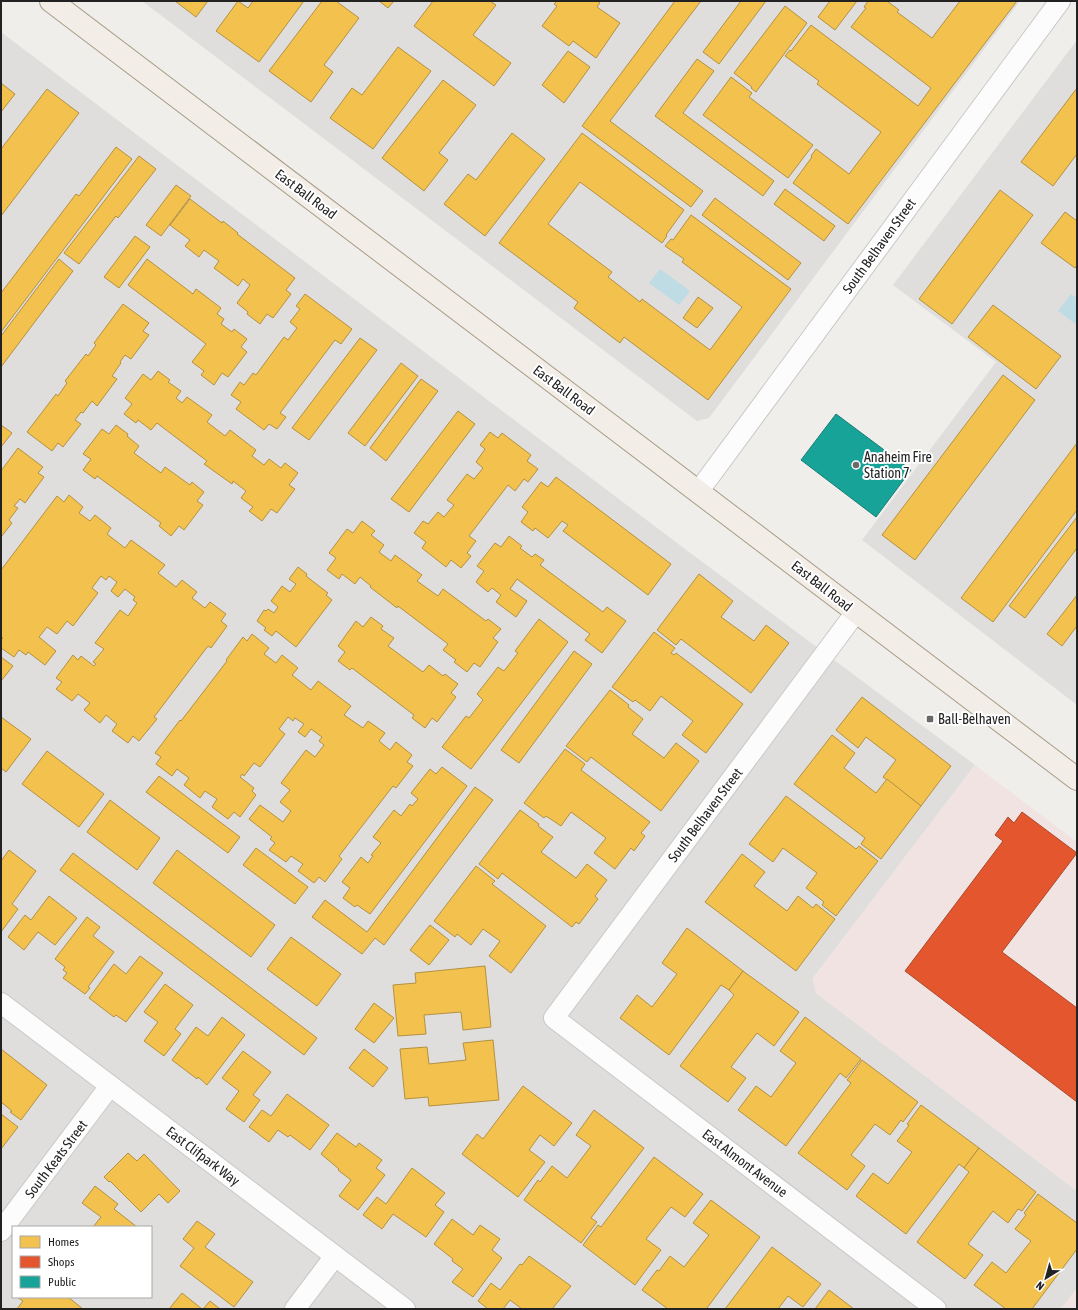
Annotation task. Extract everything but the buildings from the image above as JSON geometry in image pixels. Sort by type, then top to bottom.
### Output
[{"type":"main road","name":"East Ball Road","points":[[51,1],[1077,779]]},
{"type":"street","name":"South Belhaven Street","points":[[698,492],[1060,1]]},
{"type":"street","name":"South Belhaven Street","points":[[554,1018],[856,612]]},
{"type":"street","name":"East Clifpark Way","points":[[1,1003],[406,1309]]},
{"type":"street","name":"East Almont Avenue","points":[[554,1018],[936,1309]]},
{"type":"street","name":"South Keats Street","points":[[1,1231],[110,1086]]},
{"type":"street","points":[[295,1309],[335,1256]]},
{"type":"shaded area","points":[[142,1],[1020,1],[709,418],[697,421]]},
{"type":"shaded area","points":[[1,32],[685,549],[975,765],[813,978],[816,993],[1077,1191],[1077,1288],[1061,1309],[1,1309]]},
{"type":"shaded area","points":[[1077,40],[1077,705],[862,540],[996,362],[893,285]]},
{"type":"shaded area","points":[[975,765],[1077,842],[1077,1191],[816,993],[813,978]]},
{"type":"shaded area","points":[[1077,1288],[1077,1309],[1061,1309]]},
{"type":"water","points":[[660,269],[690,291],[679,305],[649,283]]},
{"type":"water","points":[[1071,294],[1077,298],[1077,325],[1058,311]]},
{"type":"place","name":"Anaheim Fire Station 7","points":[[856,465]]},
{"type":"place","name":"Ball-Belhaven","points":[[930,719]]}]
